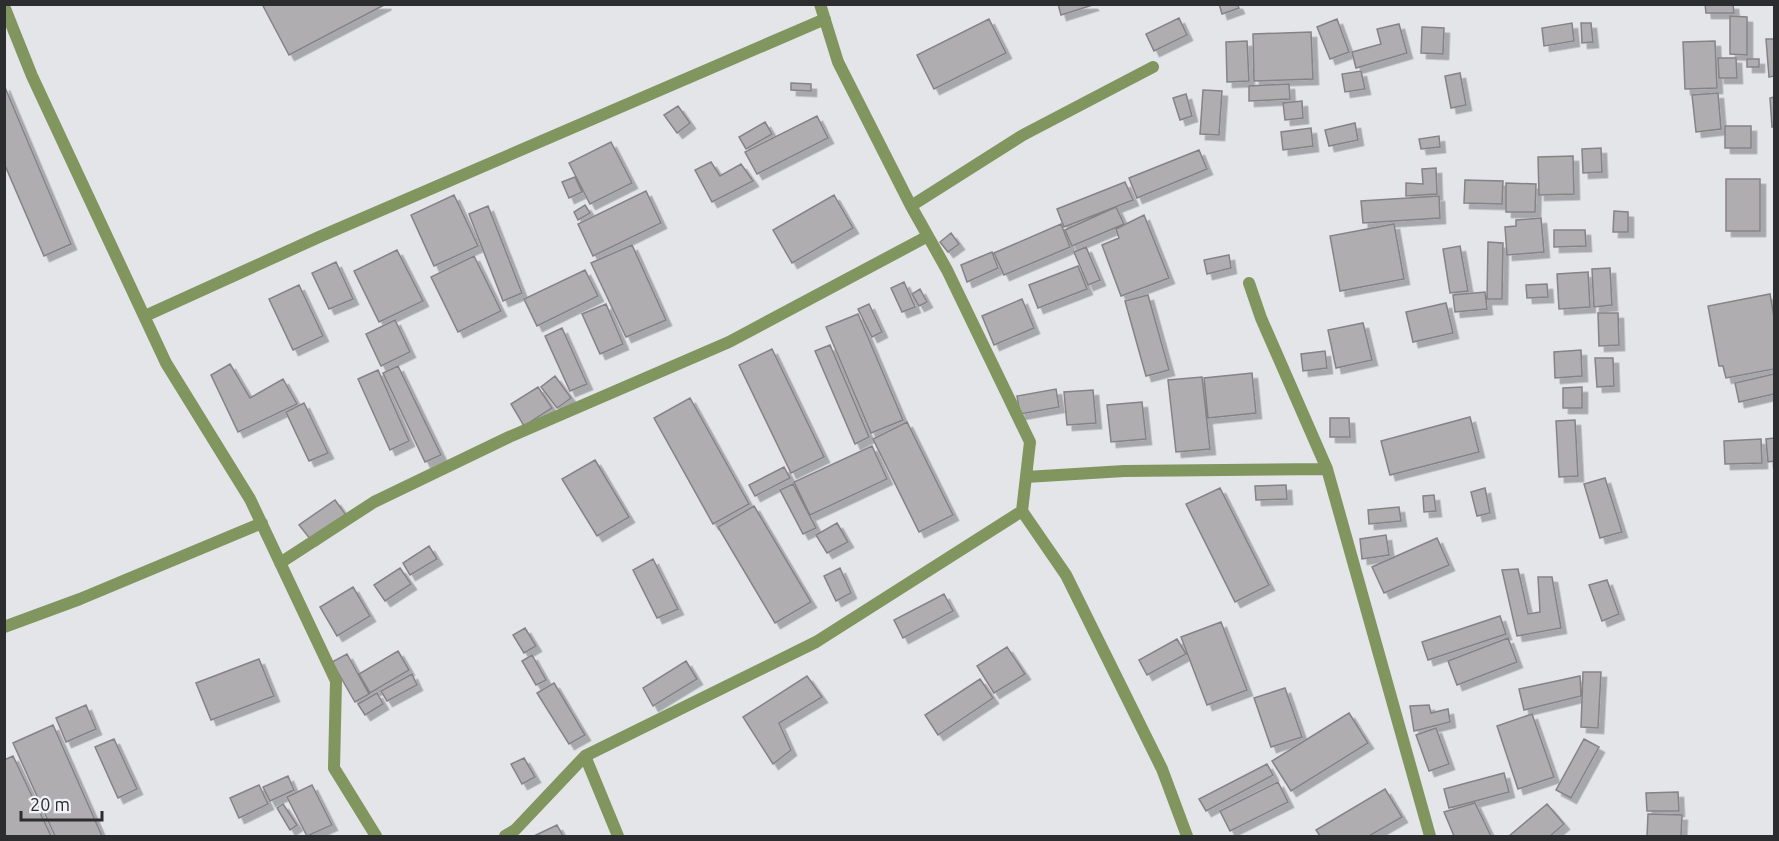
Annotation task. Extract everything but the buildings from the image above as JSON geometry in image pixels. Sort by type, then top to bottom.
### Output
[{"type":"street","points":[[820,4],[838,62],[910,206],[947,270],[1030,441],[1022,511],[1066,575],[1162,768],[1187,837]]},
{"type":"street","points":[[4,6],[32,76],[166,363],[250,499],[336,681],[334,768],[376,837]]},
{"type":"street","points":[[145,316],[319,237],[825,19]]},
{"type":"street","points":[[910,206],[1023,135],[1153,67]]},
{"type":"street","points":[[280,563],[374,502],[509,438],[729,342],[927,236]]},
{"type":"street","points":[[1249,283],[1260,318],[1328,469],[1430,837]]},
{"type":"street","points":[[1026,477],[1124,471],[1328,469]]},
{"type":"street","points":[[505,837],[515,830],[585,756],[816,642],[1022,511]]},
{"type":"street","points":[[4,627],[80,599],[261,523]]},
{"type":"street","points":[[585,756],[618,837]]}]
